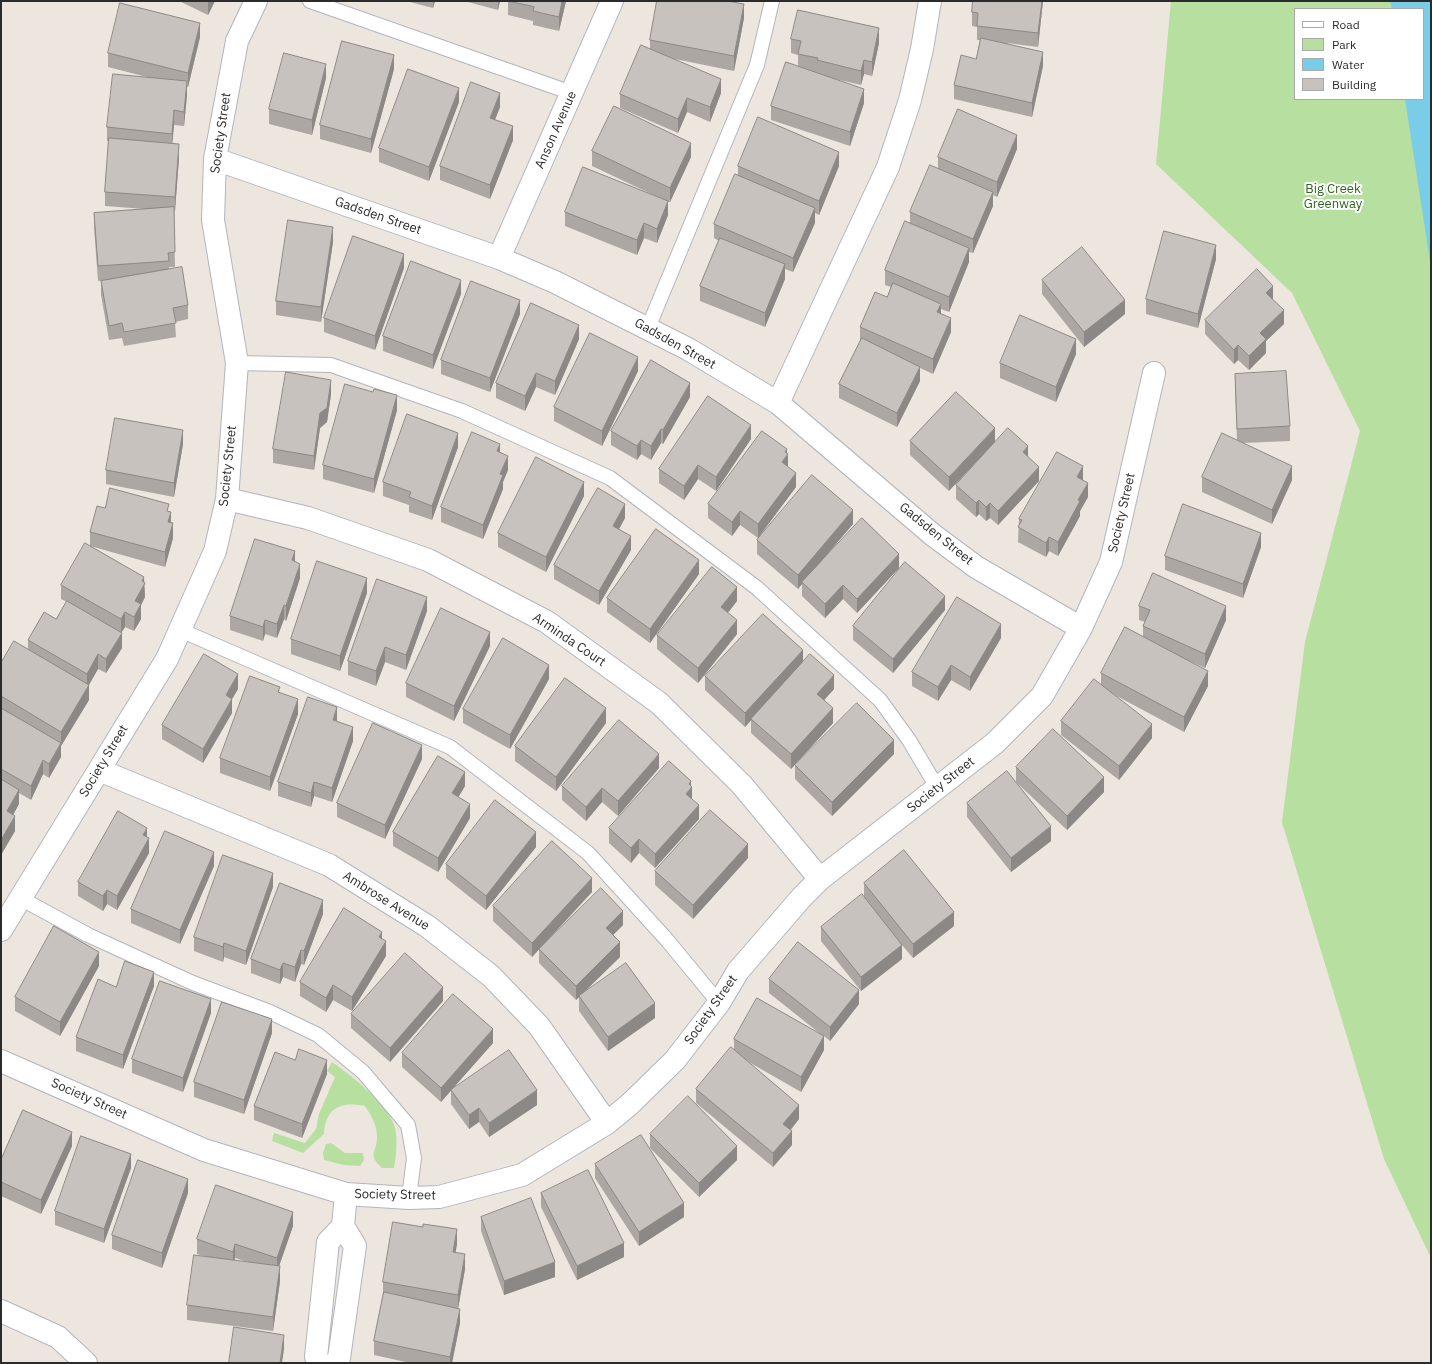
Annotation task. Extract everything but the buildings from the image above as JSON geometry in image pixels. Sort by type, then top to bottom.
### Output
[{"type":"street","name":"Society Street","points":[[1,930],[167,658],[215,551],[227,499],[237,363],[213,220],[215,158],[237,41],[256,1]]},
{"type":"street","name":"Anson Avenue","points":[[499,258],[612,1]]},
{"type":"street","points":[[778,404],[888,167],[910,100],[922,49],[930,1]]},
{"type":"street","name":"Gadsden Street","points":[[215,158],[499,258],[555,282],[688,349],[778,404],[933,535],[976,567],[1081,628]]},
{"type":"street","name":"Society Street","points":[[1,1061],[204,1150],[346,1194],[409,1198],[439,1197],[522,1175],[607,1124],[630,1104],[675,1060],[719,1003],[738,971],[802,897],[820,879],[938,789],[995,743],[1042,696],[1081,628],[1111,562],[1154,373]]},
{"type":"street","name":"Arminda Court","points":[[227,499],[308,518],[428,560],[547,622],[659,703],[742,785],[820,879]]},
{"type":"street","name":"Ambrose Avenue","points":[[99,770],[329,865],[427,926],[491,976],[538,1026],[607,1124]]},
{"type":"street","points":[[334,1363],[339,1358],[355,1246],[343,1226],[346,1194]]},
{"type":"street","points":[[320,1363],[316,1357],[328,1242],[343,1226]]},
{"type":"street","points":[[322,1299],[346,1302]]},
{"type":"street","points":[[1,1311],[58,1338],[86,1363]]},
{"type":"lane","points":[[310,1],[572,93]]},
{"type":"lane","points":[[648,328],[757,64],[772,1]]},
{"type":"lane","points":[[237,363],[331,365],[462,411],[610,478],[757,588],[880,700],[909,740],[938,789]]},
{"type":"lane","points":[[180,630],[450,747],[588,853],[667,940],[719,1003]]},
{"type":"lane","points":[[20,898],[88,935],[144,961],[193,983],[270,1012],[318,1035],[363,1072],[408,1125],[414,1158],[409,1198]]},
{"type":"green space","name":"Big Creek Greenway","points":[[1171,1],[1431,1],[1431,1258],[1384,1159],[1282,822],[1305,642],[1360,431],[1292,293],[1156,164]]},
{"type":"green space","points":[[332,1062],[349,1074],[368,1091],[386,1110],[392,1119],[396,1137],[394,1168],[382,1168],[375,1159],[374,1152],[377,1141],[377,1132],[373,1120],[365,1106],[349,1105],[336,1108],[327,1118],[324,1134],[303,1153],[272,1141],[274,1133],[305,1143],[316,1129],[319,1114],[335,1077],[327,1071]]},
{"type":"green space","points":[[331,1143],[345,1153],[363,1153],[364,1160],[360,1166],[344,1165],[324,1160],[323,1153],[326,1144]]},
{"type":"water","points":[[1390,1],[1431,1],[1431,268],[1405,100],[1424,100],[1424,8],[1392,8]]}]
